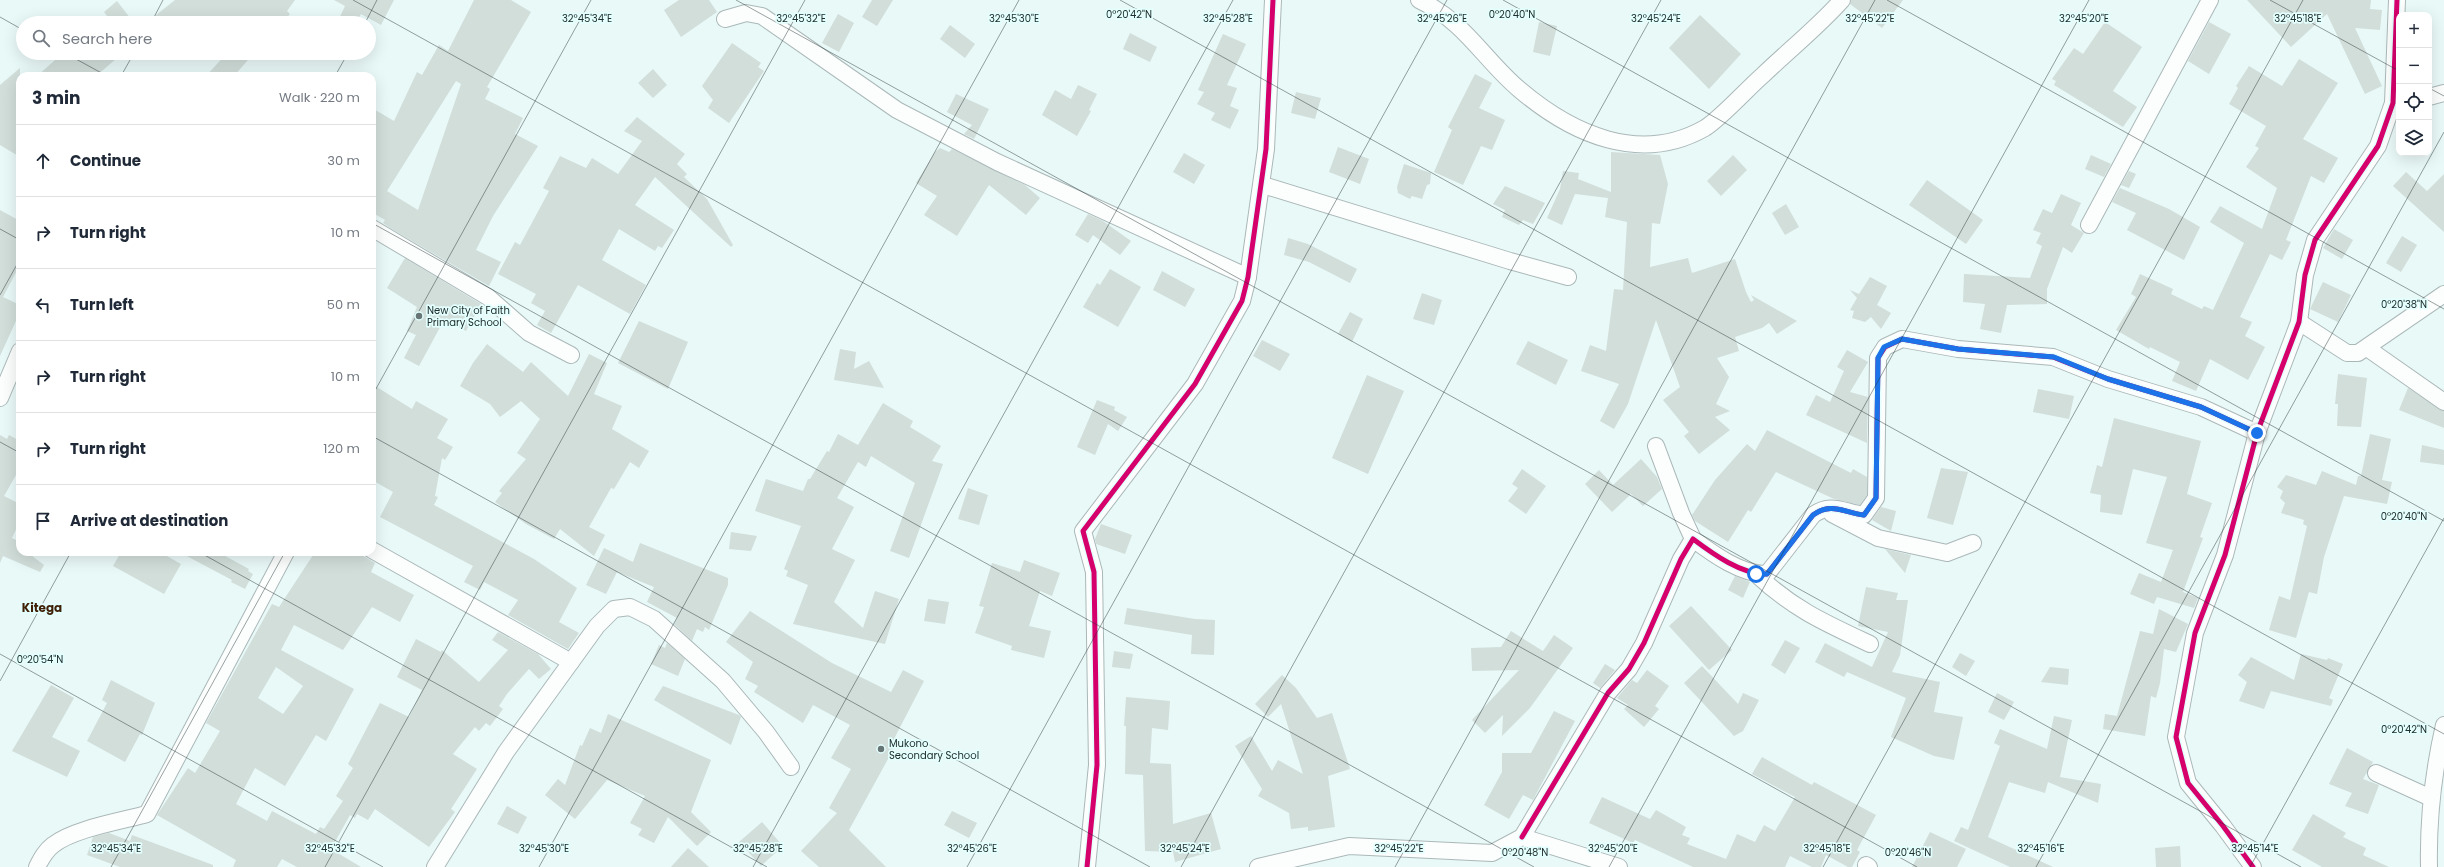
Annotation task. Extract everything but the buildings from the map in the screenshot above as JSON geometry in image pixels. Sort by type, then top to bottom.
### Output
[{"type":"street","points":[[1087,867],[1097,764],[1094,572],[1083,531],[1195,384],[1242,301],[1248,277],[1262,185],[1269,118],[1273,0]]},
{"type":"street","points":[[1420,0],[1453,20],[1519,89],[1548,111],[1591,135],[1629,145],[1663,144],[1706,128],[1842,0]]},
{"type":"street","points":[[2089,225],[2210,0]]},
{"type":"street","points":[[2396,84],[2397,0]]},
{"type":"street","points":[[726,19],[746,12],[762,16],[897,110],[997,162],[1248,277]]},
{"type":"street","points":[[2432,96],[2444,93]]},
{"type":"street","points":[[2253,867],[2223,826],[2188,783],[2176,737],[2195,633],[2225,555],[2257,433],[2299,322],[2305,275],[2315,240],[2378,146],[2396,102]]},
{"type":"street","points":[[1262,185],[1510,261],[1568,277]]},
{"type":"street","points":[[376,230],[488,297],[529,333],[571,355]]},
{"type":"street","points":[[2299,322],[2347,353],[2358,353],[2444,294]]},
{"type":"street","points":[[1756,574],[1767,574],[1813,515],[1822,509],[1831,507],[1864,515],[1876,498],[1878,358],[1884,347],[1902,339],[1958,349],[2054,357],[2108,379],[2201,407],[2257,433]]},
{"type":"street","points":[[2367,348],[2444,402]]},
{"type":"street","points":[[0,398],[16,360]]},
{"type":"street","points":[[1656,446],[1681,513],[1694,539],[1731,563],[1756,574],[1794,607],[1819,621],[1870,644]]},
{"type":"street","points":[[1822,509],[1878,538],[1947,553],[1973,543]]},
{"type":"street","points":[[1258,867],[1349,846],[1492,853],[1522,837],[1608,693],[1629,669],[1644,643],[1681,559],[1694,539]]},
{"type":"street","points":[[376,552],[571,662]]},
{"type":"street","points":[[36,867],[46,852],[65,838],[126,818],[146,814],[284,556]]},
{"type":"street","points":[[435,867],[503,758],[597,626],[614,609],[630,607],[654,619],[723,682],[766,732],[791,767]]},
{"type":"street","points":[[2429,867],[2428,820],[2444,725]]},
{"type":"street","points":[[2376,773],[2431,798]]},
{"type":"street","points":[[1522,837],[1619,867]]},
{"type":"cycle path","points":[[1087,867],[1097,765],[1094,572],[1083,531],[1195,384],[1242,301],[1248,277],[1266,149],[1273,0]]},
{"type":"cycle path","points":[[2253,867],[2223,826],[2188,783],[2176,737],[2195,633],[2225,555],[2257,433],[2299,322],[2305,275],[2315,240],[2378,146],[2393,103],[2397,0]]},
{"type":"cycle path","points":[[1522,837],[1608,693],[1629,669],[1644,643],[1681,559],[1693,539],[1709,551],[1738,567],[1748,571],[1767,574],[1813,515],[1819,511],[1832,508],[1864,515],[1876,498],[1878,358],[1885,347],[1902,339],[1958,349],[2053,357],[2108,379],[2201,407],[2257,433]]},
{"type":"place","name":"New City of Faith Primary School","points":[[419,316]]},
{"type":"place","name":"Mukono Secondary School","points":[[881,749]]},
{"type":"district","name":"Kitega","points":[[42,608]]},
{"type":"route","points":[[1756,574],[1767,574],[1813,515],[1822,509],[1831,507],[1850,513],[1864,515],[1876,498],[1878,477],[1878,358],[1884,347],[1902,339],[1958,349],[2054,357],[2108,379],[2201,407],[2257,433]]}]
